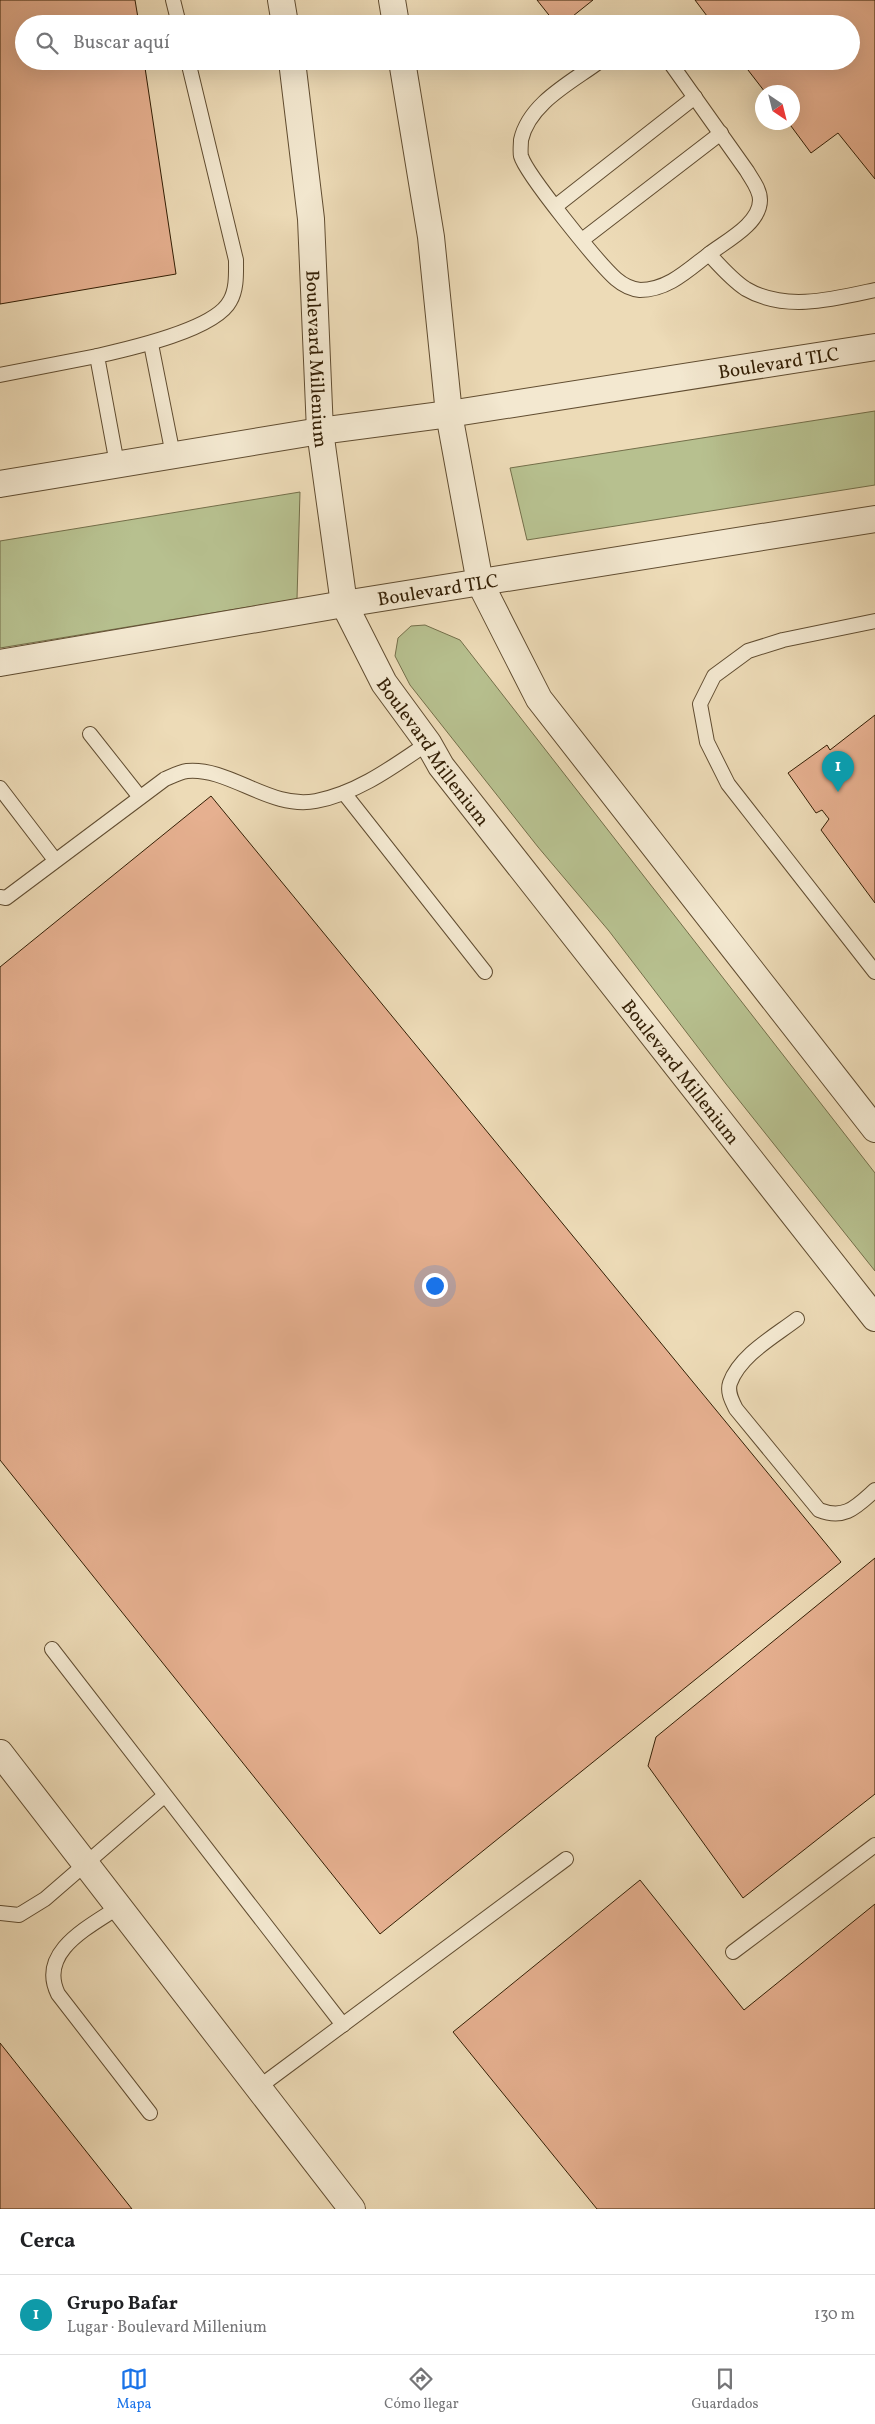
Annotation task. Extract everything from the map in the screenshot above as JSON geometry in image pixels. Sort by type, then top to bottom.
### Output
[{"type":"street","points":[[281,0],[284,15]]},
{"type":"street","points":[[392,0],[394,15]]},
{"type":"street","name":"Boulevard Millenium","points":[[293,70],[311,219],[320,431],[344,604],[384,683],[428,743],[441,766],[875,1318]]},
{"type":"street","points":[[403,70],[431,237],[449,414],[480,583],[511,648],[540,699],[875,1128]]},
{"type":"street","name":"Boulevard TLC","points":[[0,484],[320,431],[449,414],[875,347]]},
{"type":"street","name":"Boulevard TLC","points":[[0,663],[344,604],[875,519]]},
{"type":"street","points":[[0,1753],[352,2209]]},
{"type":"lane","points":[[173,0],[177,15]]},
{"type":"lane","points":[[0,375],[151,344],[219,315],[230,301],[236,280],[236,260],[190,70]]},
{"type":"lane","points":[[588,70],[539,107],[527,124],[521,140],[520,155],[582,240],[615,278],[626,286],[638,290],[655,288],[672,282],[747,226],[756,214],[760,201],[756,187],[721,133],[676,70]]},
{"type":"lane","points":[[556,206],[695,97]]},
{"type":"lane","points":[[582,240],[721,133]]},
{"type":"lane","points":[[709,254],[745,288],[766,298],[799,302],[834,299],[875,290]]},
{"type":"lane","points":[[151,344],[173,455]]},
{"type":"lane","points":[[97,356],[117,464]]},
{"type":"lane","points":[[875,621],[783,640],[748,651],[714,676],[700,704],[708,742],[728,784],[875,972]]},
{"type":"lane","points":[[90,734],[139,796]]},
{"type":"lane","points":[[0,897],[6,898],[165,778],[187,771],[212,774],[278,799],[315,802],[344,793],[382,773],[428,743]]},
{"type":"lane","points":[[0,788],[55,860]]},
{"type":"lane","points":[[344,793],[485,972]]},
{"type":"lane","points":[[797,1319],[750,1356],[739,1368],[730,1384],[730,1396],[736,1409],[819,1510],[839,1515],[854,1507],[875,1490]]},
{"type":"lane","points":[[52,1650],[343,2025]]},
{"type":"lane","points":[[0,1913],[19,1915],[45,1899],[85,1862],[164,1796]]},
{"type":"lane","points":[[733,1952],[875,1845]]},
{"type":"lane","points":[[259,2087],[566,1859]]},
{"type":"lane","points":[[120,1906],[62,1949],[52,1970],[52,1982],[58,1994],[150,2113]]},
{"type":"green space","points":[[875,411],[875,485],[527,540],[510,468]]},
{"type":"green space","points":[[300,492],[297,599],[0,648],[0,541]]},
{"type":"green space","points":[[425,625],[460,640],[875,1173],[875,1271],[726,1084],[609,931],[538,847],[410,685],[395,656],[398,638],[411,626]]},
{"type":"building","points":[[0,0],[135,0],[138,15],[15,15],[15,70],[145,70],[176,274],[0,304]]},
{"type":"building","points":[[537,0],[593,0],[574,15],[549,15]]},
{"type":"building","points":[[695,0],[875,0],[875,179],[838,133],[811,153],[794,130],[800,130],[800,85],[760,85],[748,70],[860,70],[860,15],[706,15]]},
{"type":"building","points":[[875,715],[875,903],[821,830],[829,819],[822,810],[816,813],[788,773],[827,745],[830,750]]},
{"type":"building","points":[[211,796],[841,1562],[380,1934],[0,1460],[0,967]]},
{"type":"building","points":[[875,1558],[875,1794],[743,1898],[648,1766],[656,1737]]},
{"type":"building","points":[[640,1880],[744,2010],[875,1904],[875,2209],[597,2209],[453,2032]]},
{"type":"building","points":[[0,2043],[132,2209],[0,2209]]},
{"type":"place","name":"Grupo Bafar","points":[[838,792]]}]
